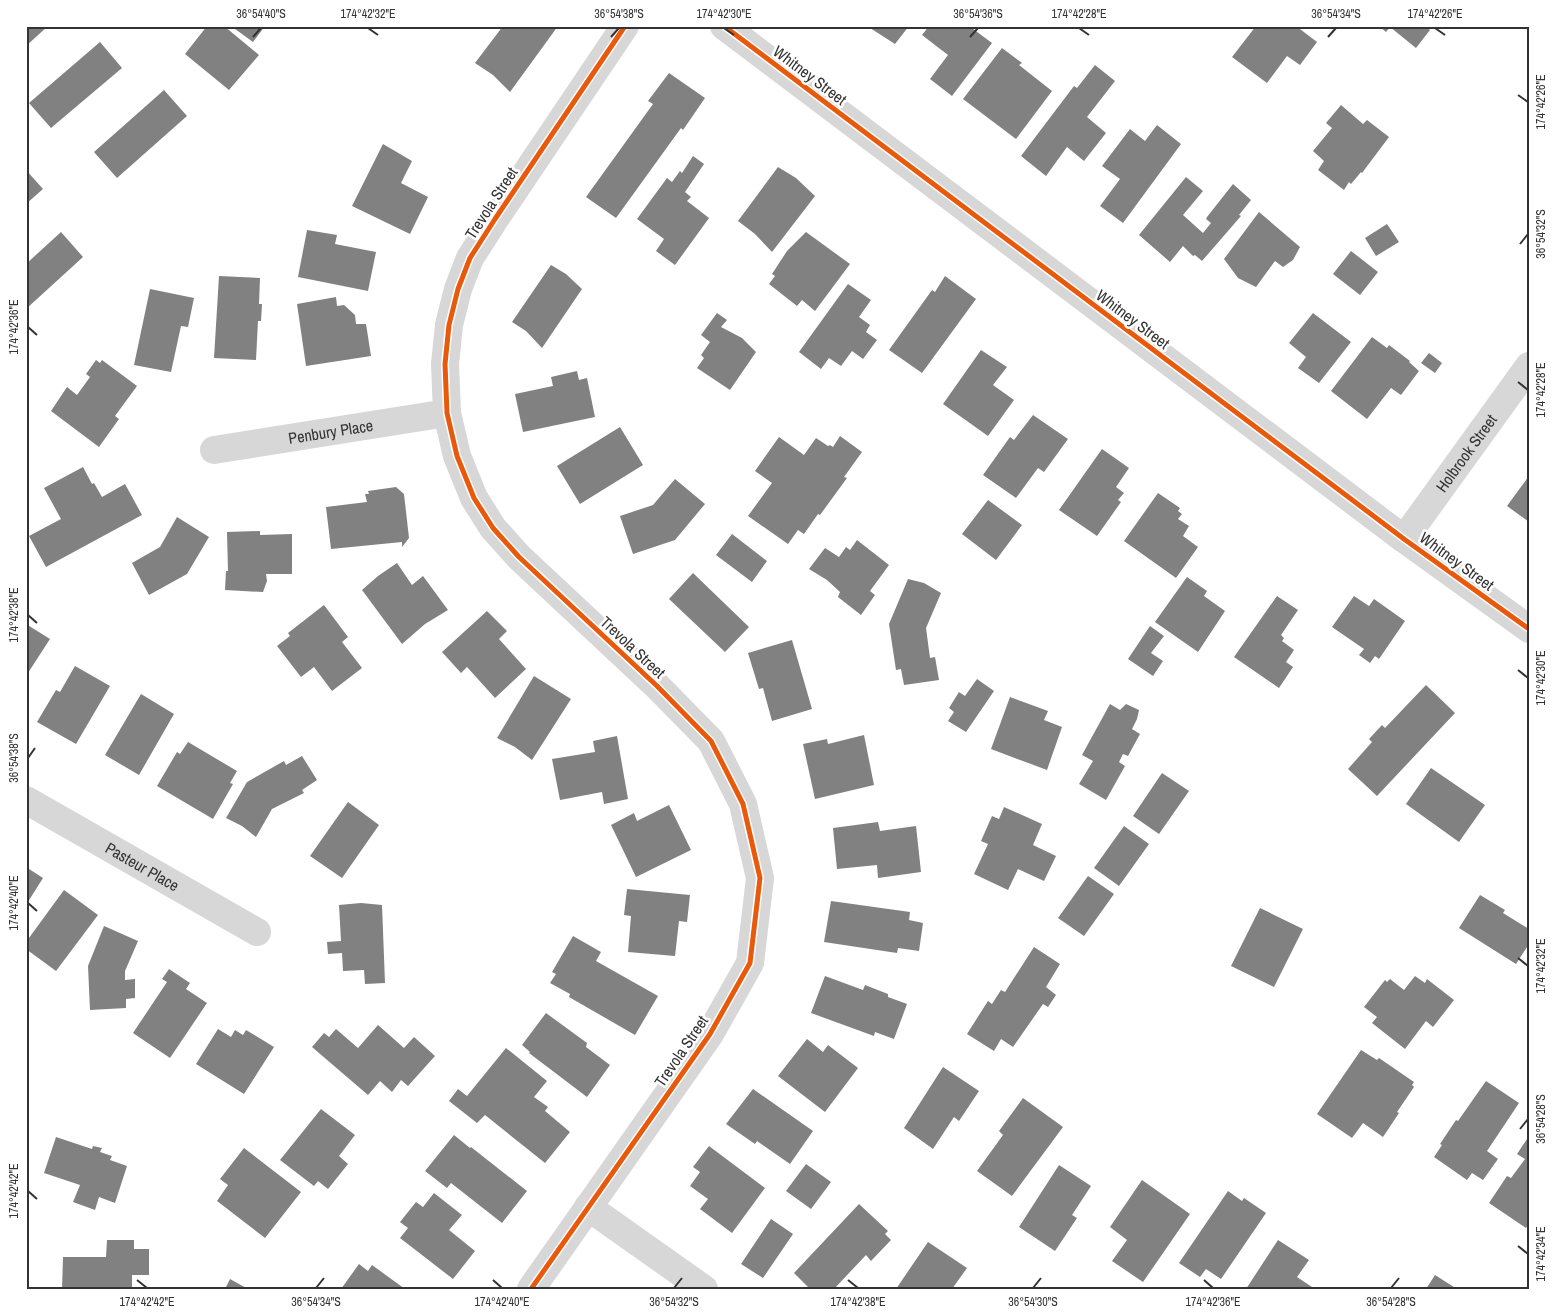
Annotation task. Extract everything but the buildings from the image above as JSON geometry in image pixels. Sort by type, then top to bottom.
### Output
[{"type":"street","name":"Trevola Street","points":[[531,1289],[710,1034],[750,963],[760,878],[743,804],[711,742],[657,686],[518,557],[493,528],[474,498],[457,456],[447,413],[445,364],[449,325],[458,289],[470,258],[625,26]]},
{"type":"street","name":"Whitney Street","points":[[724,26],[1404,539],[1529,629]]},
{"type":"street","name":"Holbrook Street","points":[[1404,539],[1529,366]]},
{"type":"street","name":"Penbury Place","points":[[214,450],[447,413]]},
{"type":"street","name":"Pasteur Place","points":[[26,800],[257,932]]},
{"type":"street","points":[[588,1207],[704,1289]]},
{"type":"cycle path","points":[[531,1289],[710,1034],[750,963],[760,878],[743,804],[711,741],[657,686],[519,557],[493,528],[474,498],[457,456],[447,413],[445,364],[449,325],[458,289],[470,258],[625,26]]},
{"type":"cycle path","points":[[724,26],[1404,539],[1529,629]]}]
